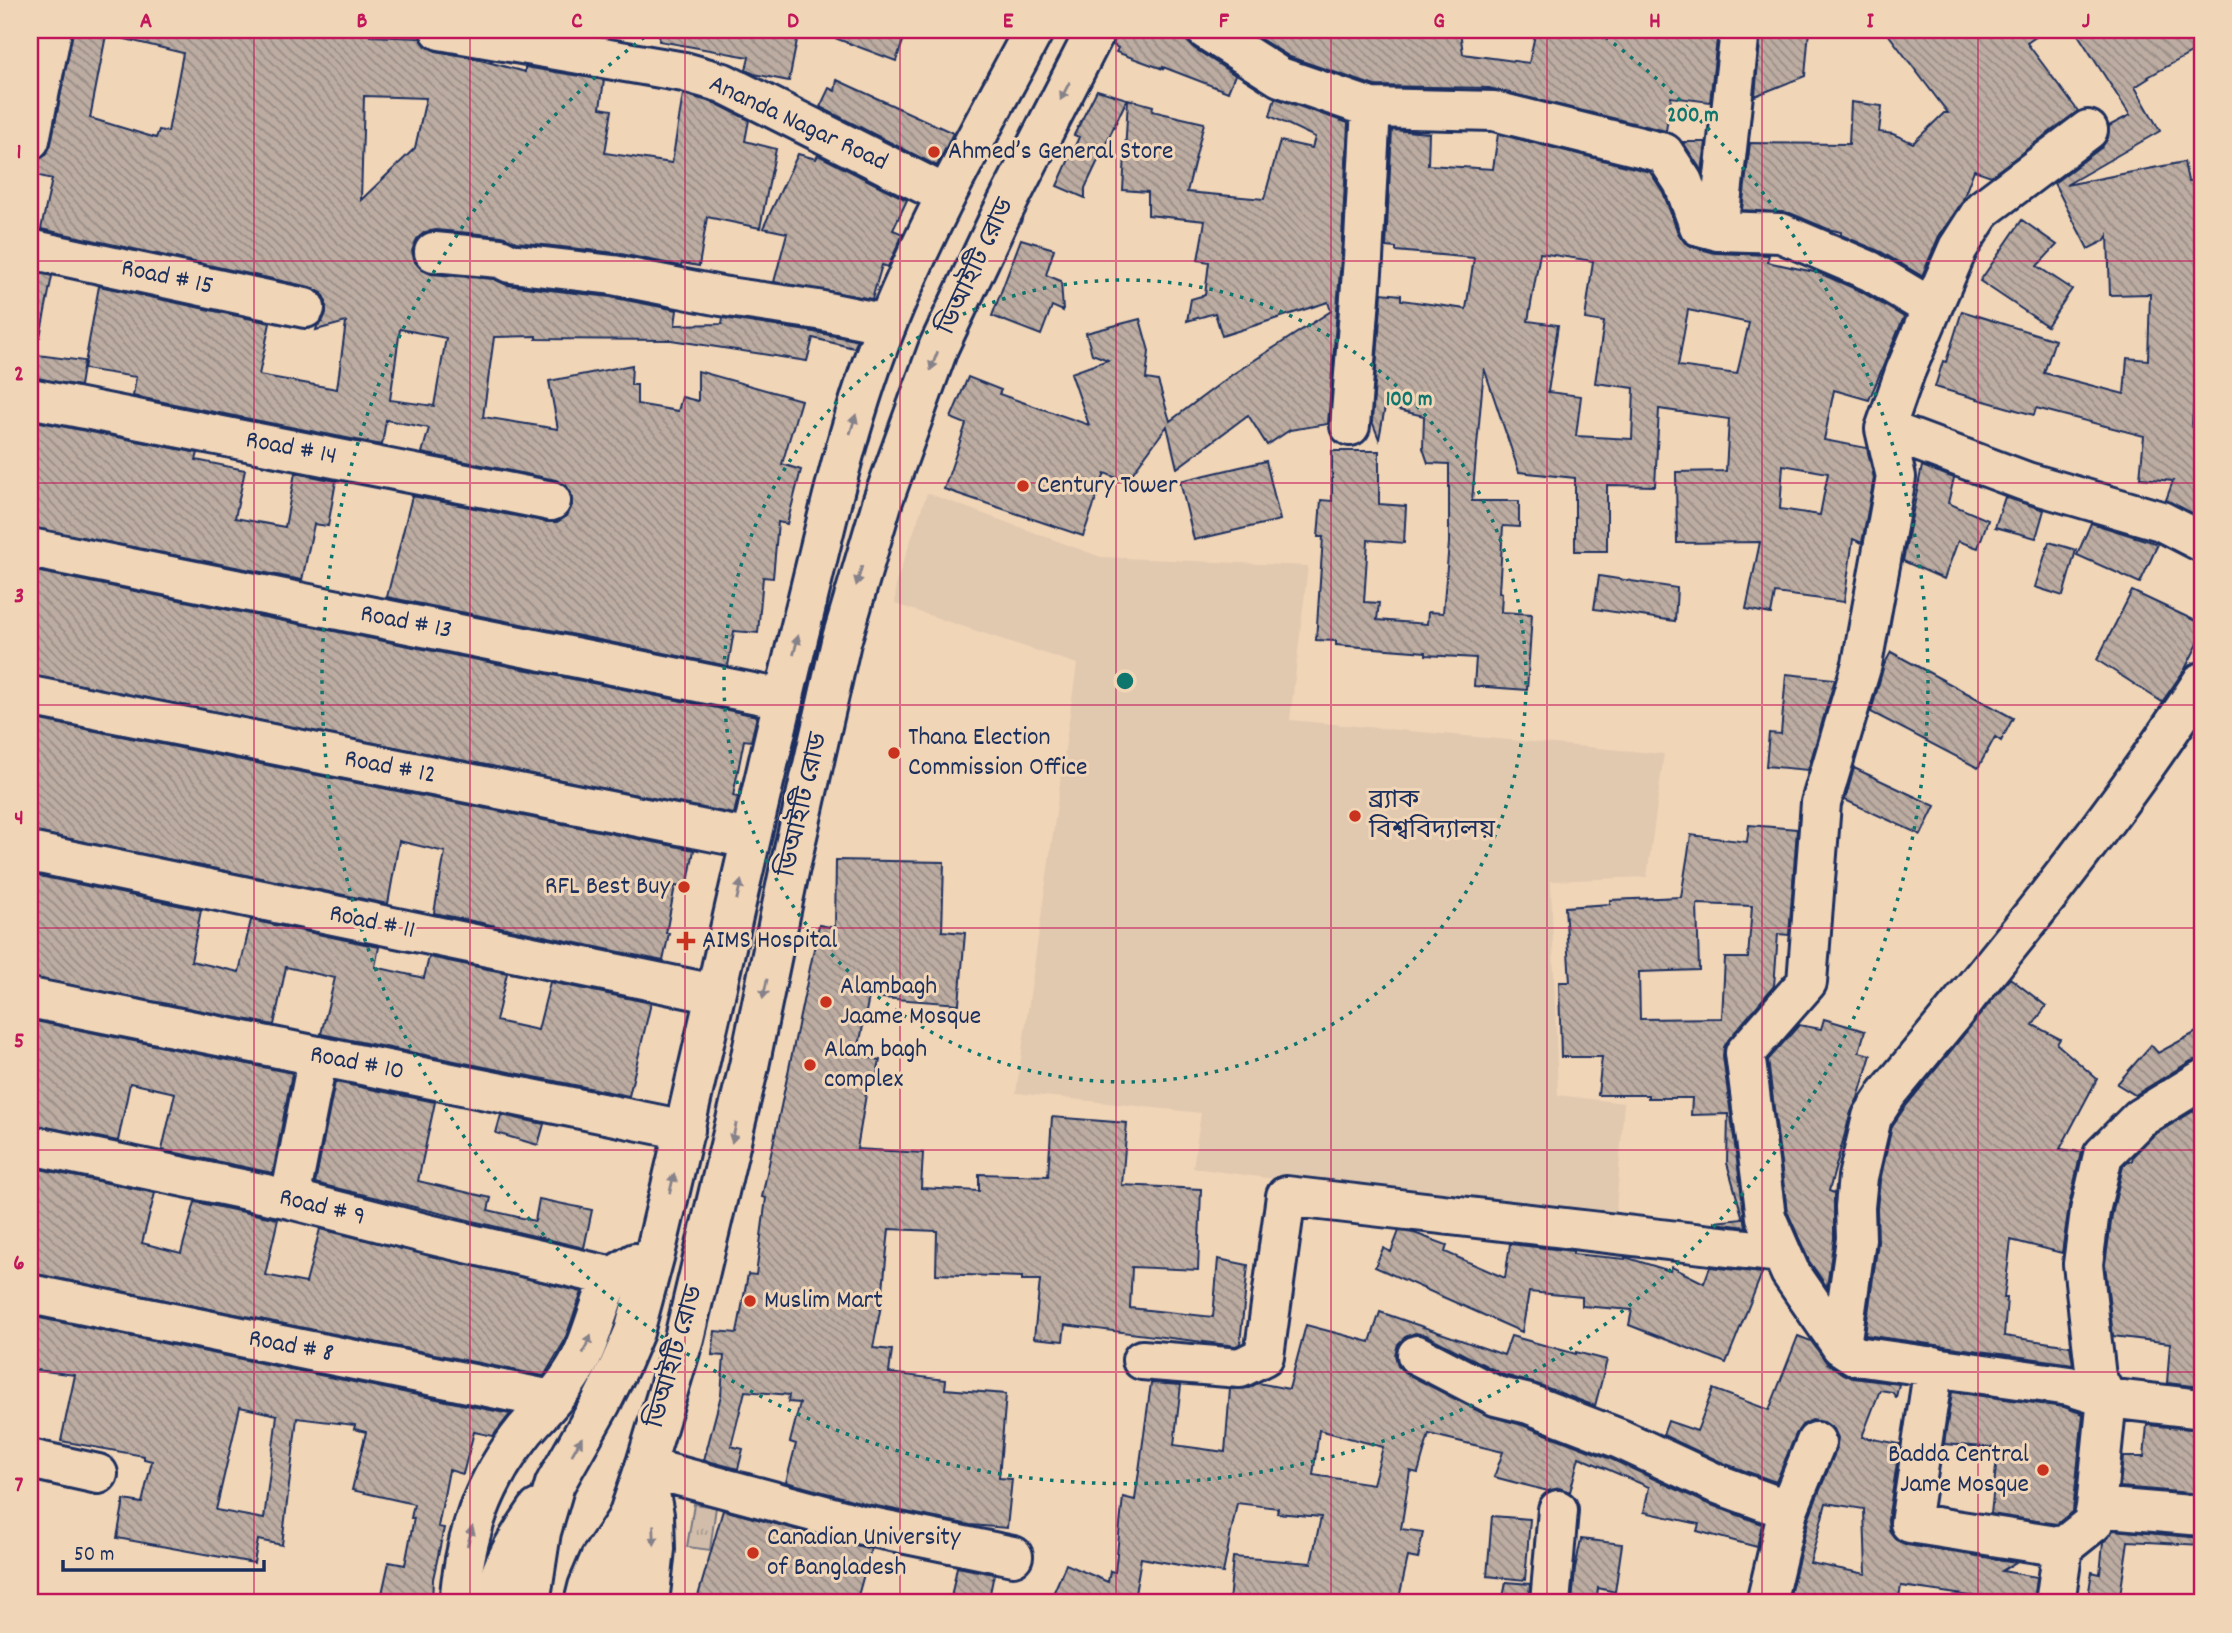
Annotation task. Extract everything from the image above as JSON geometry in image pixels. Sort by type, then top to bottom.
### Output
[{"type":"street","points":[[30,140],[34,98],[52,30]]},
{"type":"street","name":"Ananda Nagar Road","points":[[440,30],[684,72],[723,83],[946,195]]},
{"type":"street","name":"ডিআইটি রোড","points":[[530,1603],[541,1532],[555,1484],[620,1367],[634,1332],[685,1130],[783,699],[830,506],[853,425],[887,324],[946,195],[1034,30]]},
{"type":"street","name":"ডিআইটি রোড","points":[[584,1603],[600,1559],[627,1518],[684,1338],[718,1203],[841,642],[865,556],[907,430],[939,346],[998,221],[1096,30]]},
{"type":"street","points":[[1206,30],[1280,77],[1371,108],[1493,111],[1664,153],[1683,182],[1699,226],[1718,231],[1781,233],[1870,271],[1932,308]]},
{"type":"street","points":[[1718,231],[1740,30]]},
{"type":"street","points":[[1350,426],[1371,108]]},
{"type":"street","points":[[2088,130],[1983,209],[1958,248],[1905,372],[1885,429],[1896,477],[1862,664],[1821,803],[1807,982],[1745,1053],[1766,1217],[1790,1272],[1841,1346],[1856,1356],[2068,1386],[2106,1398],[2202,1409]]},
{"type":"street","name":"Road # 15","points":[[30,249],[305,308]]},
{"type":"street","points":[[435,252],[500,258],[510,263],[613,275],[887,324]]},
{"type":"street","name":"Road # 14","points":[[30,398],[551,501]]},
{"type":"street","points":[[1885,429],[2027,482],[2161,521],[2202,542]]},
{"type":"street","name":"Road # 13","points":[[30,548],[783,699]]},
{"type":"street","points":[[1841,1346],[1856,1239],[1858,1177],[1872,1117],[1887,1094],[2017,937],[2165,738],[2202,682]]},
{"type":"street","name":"Road # 12","points":[[30,696],[750,839]]},
{"type":"street","name":"Road # 11","points":[[30,852],[715,994]]},
{"type":"street","name":"Road # 10","points":[[30,998],[685,1130]]},
{"type":"street","points":[[290,1199],[318,1056]]},
{"type":"street","points":[[2055,1603],[2063,1547],[2093,1523],[2096,1507],[2106,1398],[2096,1377],[2083,1264],[2090,1212],[2103,1155],[2140,1118],[2202,1080]]},
{"type":"street","name":"Road # 9","points":[[30,1145],[290,1199],[613,1277]]},
{"type":"street","points":[[1142,1360],[1240,1368],[1264,1356],[1286,1196],[1781,1253]]},
{"type":"street","points":[[459,1603],[465,1555],[481,1501],[498,1468],[573,1372],[587,1345],[613,1277],[656,1250]]},
{"type":"street","name":"Road # 8","points":[[30,1294],[552,1400]]},
{"type":"street","points":[[1417,1355],[1496,1396],[1530,1404],[1620,1438],[1715,1483],[1788,1510]]},
{"type":"street","points":[[1934,1367],[1910,1523],[2063,1547]]},
{"type":"street","points":[[1766,1603],[1788,1510],[1816,1442]]},
{"type":"street","points":[[30,1459],[98,1474]]},
{"type":"street","points":[[630,1597],[655,1549],[654,1515],[645,1468],[862,1525],[1013,1556]]},
{"type":"street","points":[[494,1594],[512,1549],[555,1484]]},
{"type":"street","points":[[2096,1507],[2202,1516]]},
{"type":"street","points":[[1550,1603],[1558,1510]]},
{"type":"street","points":[[627,1518],[630,1597]]},
{"type":"shaded area","name":"ব্র্যাক বিশ্ববিদ্যালয়","points":[[927,493],[1101,557],[1308,566],[1290,720],[1664,754],[1647,877],[1551,881],[1558,1095],[1624,1103],[1615,1225],[1193,1168],[1201,1113],[1016,1093],[1077,664],[895,604],[896,583]]},
{"type":"green space","points":[[694,1504],[716,1507],[710,1550],[687,1547]]},
{"type":"building","points":[[73,30],[107,30],[90,118],[156,138],[159,130],[168,132],[183,53],[121,38],[122,30],[371,30],[370,36],[420,38],[426,46],[436,51],[525,72],[525,67],[604,80],[600,108],[612,110],[605,153],[672,163],[683,94],[715,103],[749,120],[745,141],[776,149],[760,228],[707,217],[699,266],[682,263],[681,266],[616,253],[516,242],[502,236],[436,230],[425,232],[417,239],[412,251],[415,262],[422,270],[431,274],[494,279],[507,285],[610,297],[677,310],[675,325],[722,324],[723,318],[814,332],[857,342],[854,348],[813,338],[807,361],[671,340],[494,337],[483,417],[558,429],[549,381],[632,365],[631,385],[637,385],[637,404],[678,411],[682,397],[698,401],[698,371],[801,400],[782,464],[801,470],[787,524],[778,522],[773,578],[763,577],[758,633],[734,631],[728,666],[387,597],[412,496],[557,522],[567,516],[572,505],[571,493],[566,485],[556,480],[422,453],[429,428],[386,420],[382,445],[133,396],[136,377],[84,369],[99,286],[270,323],[259,375],[337,389],[346,322],[316,330],[326,313],[326,302],[322,293],[310,287],[41,229],[52,179],[36,175],[39,163],[30,161],[46,155],[51,144]],"holes":[[[364,96],[426,98],[415,148],[361,200]],[[400,329],[446,338],[434,406],[390,400]]]},
{"type":"building","points":[[660,30],[799,30],[789,81],[746,70],[749,57],[659,41]]},
{"type":"building","points":[[819,30],[907,30],[896,61]]},
{"type":"building","points":[[1118,30],[1184,30],[1187,41],[1194,48],[1235,75],[1228,92],[1116,52],[1118,48],[1113,45]]},
{"type":"building","points":[[1246,30],[1460,30],[1463,54],[1529,63],[1536,30],[1718,30],[1710,102],[1671,97],[1666,131],[1489,88],[1375,86],[1290,57]]},
{"type":"building","points":[[1761,30],[1809,30],[1805,76],[1755,96]]},
{"type":"building","points":[[1885,30],[2046,30],[2027,43],[2078,111],[1991,176],[1974,170],[1962,202],[1939,236],[1922,276],[1881,252],[1841,235],[1841,232],[1790,213],[1742,210],[1750,143],[1849,144],[1851,102],[1882,106],[1879,132],[1893,134],[1913,143],[1944,113],[1948,113]]},
{"type":"building","points":[[2075,30],[2202,30],[2202,47],[2135,87],[2160,131],[2066,185],[2184,162],[2188,181],[2202,180],[2202,369],[2197,368],[2192,426],[2202,430],[2202,518],[2166,500],[2173,481],[2140,478],[2144,436],[2036,408],[2034,415],[1935,387],[1962,311],[2055,340],[2044,373],[2124,394],[2127,358],[2148,360],[2150,294],[2110,295],[2108,235],[2104,241],[2088,249],[2054,183],[2102,147],[2108,138],[2109,126],[2130,115]]},
{"type":"building","points":[[837,80],[953,133],[937,166],[820,107],[829,88],[835,91]]},
{"type":"building","points":[[1097,90],[1127,99],[1085,188],[1085,198],[1057,186],[1079,137],[1074,135]]},
{"type":"building","points":[[1275,98],[1348,123],[1328,424],[1290,430],[1267,445],[1248,415],[1177,468],[1167,426],[1126,482],[1105,473],[1083,536],[944,489],[966,424],[951,418],[968,377],[1001,390],[999,394],[1089,425],[1071,373],[1108,360],[1092,354],[1086,333],[1140,319],[1149,351],[1146,379],[1158,381],[1170,421],[1233,374],[1331,311],[1328,302],[1222,336],[1215,313],[1187,321],[1191,299],[1205,295],[1209,262],[1198,260],[1205,221],[1148,215],[1148,192],[1123,190],[1128,99],[1153,106],[1152,111],[1204,123],[1187,192],[1264,199],[1280,141],[1312,148],[1315,137],[1270,116]]},
{"type":"building","points":[[1392,130],[1429,133],[1428,165],[1493,169],[1498,134],[1650,172],[1663,192],[1678,233],[1685,243],[1715,253],[1769,255],[1767,262],[1819,273],[1860,291],[1904,317],[1869,400],[1834,390],[1824,440],[1867,448],[1874,478],[1862,543],[1853,539],[1844,602],[1775,593],[1771,614],[1746,609],[1760,542],[1677,543],[1676,472],[1726,471],[1729,419],[1659,409],[1655,486],[1607,485],[1607,551],[1575,551],[1575,478],[1519,472],[1484,368],[1472,501],[1519,501],[1519,527],[1503,526],[1499,592],[1502,593],[1501,612],[1532,614],[1527,690],[1474,686],[1476,658],[1336,645],[1336,641],[1316,640],[1323,537],[1318,537],[1321,500],[1332,501],[1332,451],[1379,451],[1379,504],[1406,506],[1404,543],[1368,540],[1364,602],[1379,603],[1377,620],[1427,624],[1428,612],[1443,613],[1449,543],[1449,464],[1428,463],[1423,448],[1424,416],[1385,407],[1379,439],[1372,421],[1382,293],[1401,295],[1401,300],[1466,309],[1474,258],[1396,251],[1396,248],[1386,247]],"holes":[[[1540,253],[1593,261],[1585,319],[1604,322],[1595,383],[1634,388],[1632,439],[1576,436],[1581,396],[1548,392],[1558,325],[1528,321]],[[1688,310],[1749,323],[1737,374],[1678,366]],[[1783,465],[1828,473],[1820,515],[1780,509]]]},
{"type":"building","points":[[1683,142],[1706,142],[1702,172],[1701,170]]},
{"type":"building","points":[[798,154],[816,159],[818,155],[907,200],[893,230],[903,234],[888,267],[882,265],[872,299],[774,282],[787,233],[763,228]]},
{"type":"building","points":[[2022,220],[2057,245],[2037,266],[2072,289],[2047,326],[1980,281]]},
{"type":"building","points":[[1021,239],[1054,249],[1046,275],[1061,281],[1063,311],[1052,306],[1041,335],[992,316]]},
{"type":"building","points":[[30,271],[52,276],[40,337],[30,336]]},
{"type":"building","points":[[30,354],[84,361],[80,386],[30,377]]},
{"type":"building","points":[[30,420],[198,453],[196,460],[245,470],[235,518],[285,527],[295,473],[336,481],[328,526],[314,524],[302,580],[30,527]]},
{"type":"building","points":[[1266,461],[1280,520],[1194,540],[1180,481]]},
{"type":"building","points":[[1922,466],[1954,478],[1948,503],[1988,520],[1978,548],[1958,541],[1944,579],[1903,561]]},
{"type":"building","points":[[2005,497],[2044,510],[2036,538],[1995,527]]},
{"type":"building","points":[[2091,523],[2158,544],[2140,583],[2077,555]]},
{"type":"building","points":[[2049,542],[2076,550],[2063,596],[2035,587]]},
{"type":"building","points":[[30,570],[757,716],[751,741],[744,740],[733,796],[738,797],[734,814],[30,675]]},
{"type":"building","points":[[1599,576],[1677,588],[1675,621],[1594,609]]},
{"type":"building","points":[[2132,591],[2202,624],[2202,636],[2185,669],[2162,702],[2097,660]]},
{"type":"building","points":[[1891,652],[2013,718],[2001,741],[1995,737],[1978,768],[1871,712],[1884,665]]},
{"type":"building","points":[[1786,674],[1835,679],[1808,770],[1766,766],[1769,733],[1781,734]]},
{"type":"building","points":[[30,718],[694,850],[687,888],[675,886],[663,961],[434,913],[445,852],[399,841],[388,904],[30,831]]},
{"type":"building","points":[[1854,768],[1935,806],[1921,835],[1845,800]]},
{"type":"building","points":[[1749,825],[1797,829],[1789,935],[1778,934],[1774,986],[1724,1047],[1746,1227],[1715,1223],[1743,1219],[1727,1163],[1728,1114],[1691,1115],[1692,1098],[1598,1095],[1602,1057],[1561,1057],[1559,982],[1570,982],[1565,907],[1610,904],[1610,900],[1681,897],[1691,835],[1747,842]],"holes":[[[1697,904],[1752,906],[1748,958],[1725,958],[1722,1018],[1640,1019],[1639,972],[1699,970]]]},
{"type":"building","points":[[836,860],[944,862],[942,931],[965,933],[959,1004],[869,997],[857,1055],[880,1060],[875,1084],[868,1082],[857,1149],[923,1153],[921,1188],[979,1191],[979,1174],[1048,1176],[1052,1117],[1127,1123],[1122,1185],[1201,1189],[1198,1270],[1132,1267],[1130,1308],[1213,1317],[1218,1259],[1248,1265],[1240,1344],[1236,1346],[1065,1325],[1063,1341],[1034,1338],[1040,1280],[936,1274],[937,1231],[889,1229],[882,1300],[873,1348],[892,1350],[889,1373],[946,1380],[945,1389],[1006,1394],[999,1478],[1012,1479],[1007,1528],[970,1525],[867,1504],[786,1482],[796,1444],[790,1442],[800,1403],[788,1402],[789,1395],[745,1391],[731,1446],[743,1449],[738,1469],[704,1460],[721,1395],[724,1356],[712,1355],[715,1331],[737,1333],[748,1274],[756,1275],[766,1198],[762,1197],[819,925],[835,928]]},
{"type":"building","points":[[30,874],[201,910],[191,961],[239,972],[251,920],[379,947],[375,967],[424,978],[429,957],[507,973],[496,1021],[538,1030],[550,982],[651,1003],[629,1096],[321,1034],[335,978],[286,967],[274,1025],[30,977]]},
{"type":"building","points":[[2010,978],[2046,1006],[2033,1025],[2060,1039],[2057,1044],[2097,1079],[2060,1149],[2081,1152],[2062,1253],[2011,1240],[2004,1298],[2007,1298],[2004,1336],[2070,1346],[2073,1364],[1865,1335],[1878,1242],[1877,1208],[1880,1181],[1892,1126]]},
{"type":"building","points":[[1824,1019],[1865,1031],[1859,1052],[1871,1055],[1851,1112],[1829,1191],[1834,1193],[1834,1238],[1827,1287],[1809,1261],[1787,1211],[1768,1060],[1799,1025],[1821,1029]]},
{"type":"building","points":[[30,1020],[292,1073],[273,1173],[162,1150],[175,1093],[130,1083],[118,1141],[30,1124]]},
{"type":"building","points":[[2202,1029],[2202,1058],[2191,1061],[2135,1095],[2117,1084],[2151,1045],[2158,1053]]},
{"type":"building","points":[[335,1082],[435,1102],[418,1181],[491,1198],[488,1210],[535,1221],[539,1199],[592,1210],[584,1248],[315,1183]]},
{"type":"building","points":[[2202,1106],[2202,1387],[2167,1383],[2170,1343],[2113,1336],[2105,1264],[2123,1166],[2132,1161],[2133,1156],[2154,1135]]},
{"type":"building","points":[[501,1115],[544,1124],[538,1145],[496,1133]]},
{"type":"building","points":[[30,1167],[155,1193],[142,1243],[181,1253],[195,1202],[278,1219],[265,1275],[306,1283],[320,1229],[582,1292],[564,1342],[544,1376],[30,1273]]},
{"type":"building","points":[[1399,1231],[1414,1233],[1447,1245],[1445,1252],[1505,1278],[1510,1244],[1573,1251],[1573,1254],[1625,1257],[1670,1271],[1672,1267],[1704,1283],[1710,1267],[1762,1273],[1726,1363],[1629,1325],[1632,1310],[1582,1306],[1582,1297],[1529,1292],[1522,1332],[1375,1267],[1383,1248],[1391,1252]]},
{"type":"building","points":[[1380,1312],[1504,1355],[1511,1336],[1607,1360],[1595,1406],[1537,1384],[1504,1375],[1426,1335],[1415,1333],[1405,1337],[1398,1344],[1395,1355],[1398,1366],[1407,1374],[1486,1415],[1522,1425],[1611,1459],[1706,1503],[1762,1524],[1757,1547],[1697,1531],[1699,1524],[1644,1512],[1649,1487],[1579,1457],[1570,1492],[1559,1488],[1548,1491],[1494,1477],[1503,1452],[1429,1434],[1418,1473],[1410,1471],[1401,1529],[1423,1532],[1418,1559],[1408,1557],[1398,1603],[1229,1603],[1233,1557],[1311,1563],[1321,1517],[1277,1513],[1278,1508],[1237,1503],[1223,1573],[1141,1558],[1135,1594],[1156,1603],[1049,1603],[1066,1564],[1108,1582],[1110,1571],[1115,1572],[1123,1497],[1135,1500],[1151,1383],[1181,1385],[1174,1445],[1225,1452],[1230,1389],[1249,1388],[1258,1383],[1289,1389],[1306,1325],[1370,1342]],"holes":[[[1319,1430],[1383,1447],[1373,1484],[1313,1475]]]},
{"type":"building","points":[[30,1316],[510,1414],[493,1436],[474,1432],[463,1474],[449,1470],[438,1527],[444,1528],[433,1579],[432,1603],[380,1603],[389,1562],[405,1565],[414,1504],[352,1490],[366,1432],[354,1429],[355,1425],[297,1418],[282,1545],[258,1540],[254,1563],[117,1538],[124,1500],[142,1503],[152,1461],[144,1459],[144,1456],[61,1441],[75,1375],[30,1369]],"holes":[[[240,1407],[277,1415],[264,1519],[216,1510]]]},
{"type":"building","points":[[1798,1336],[1811,1341],[1827,1363],[1844,1374],[1853,1378],[1899,1384],[1896,1397],[1892,1392],[1880,1390],[1862,1437],[1900,1444],[1888,1520],[1889,1530],[1896,1540],[1907,1545],[2016,1562],[2002,1571],[2037,1577],[2034,1603],[1999,1603],[1999,1600],[1901,1586],[1898,1603],[1788,1603],[1809,1517],[1836,1450],[1838,1438],[1834,1429],[1824,1422],[1812,1420],[1802,1425],[1776,1482],[1723,1463],[1663,1435],[1668,1421],[1697,1431],[1713,1389],[1769,1410]],"holes":[[[1826,1503],[1864,1509],[1866,1574],[1810,1563]]]},
{"type":"building","name":"Badda Central Jame Mosque","points":[[1952,1392],[2064,1407],[2083,1414],[2073,1511],[2057,1524],[1991,1514],[1998,1448],[1944,1444]]},
{"type":"building","points":[[2147,1425],[2202,1430],[2202,1494],[2120,1487],[2123,1457],[2144,1457]]},
{"type":"building","points":[[723,1510],[871,1549],[856,1603],[696,1603]]},
{"type":"building","points":[[1492,1516],[1530,1519],[1525,1580],[1487,1576]]},
{"type":"building","points":[[2113,1530],[2202,1538],[2202,1545],[2128,1541],[2119,1603],[2087,1603],[2092,1572],[2100,1574],[2103,1543]]},
{"type":"building","points":[[1581,1539],[1622,1544],[1615,1592],[1598,1588],[1596,1603],[1572,1603]]},
{"type":"building","points":[[957,1567],[994,1574],[988,1603],[950,1603]]},
{"type":"building","points":[[1506,1582],[1530,1584],[1528,1603],[1502,1603]]},
{"type":"place","name":"Ahmed’s General Store","points":[[934,152]]},
{"type":"place","name":"Century Tower","points":[[1023,486]]},
{"type":"place","name":"Thana Election Commission Office","points":[[894,753]]},
{"type":"place","name":"ব্র্যাক বিশ্ববিদ্যালয়","points":[[1355,816]]},
{"type":"place","name":"RFL Best Buy","points":[[684,887]]},
{"type":"place","name":"AIMS Hospital","points":[[686,941]]},
{"type":"place","name":"Alambagh Jaame Mosque","points":[[826,1002]]},
{"type":"place","name":"Alam bagh complex","points":[[810,1065]]},
{"type":"place","name":"Muslim Mart","points":[[750,1301]]},
{"type":"place","name":"Badda Central Jame Mosque","points":[[2043,1470]]},
{"type":"place","name":"Canadian University of Bangladesh","points":[[753,1553]]}]
